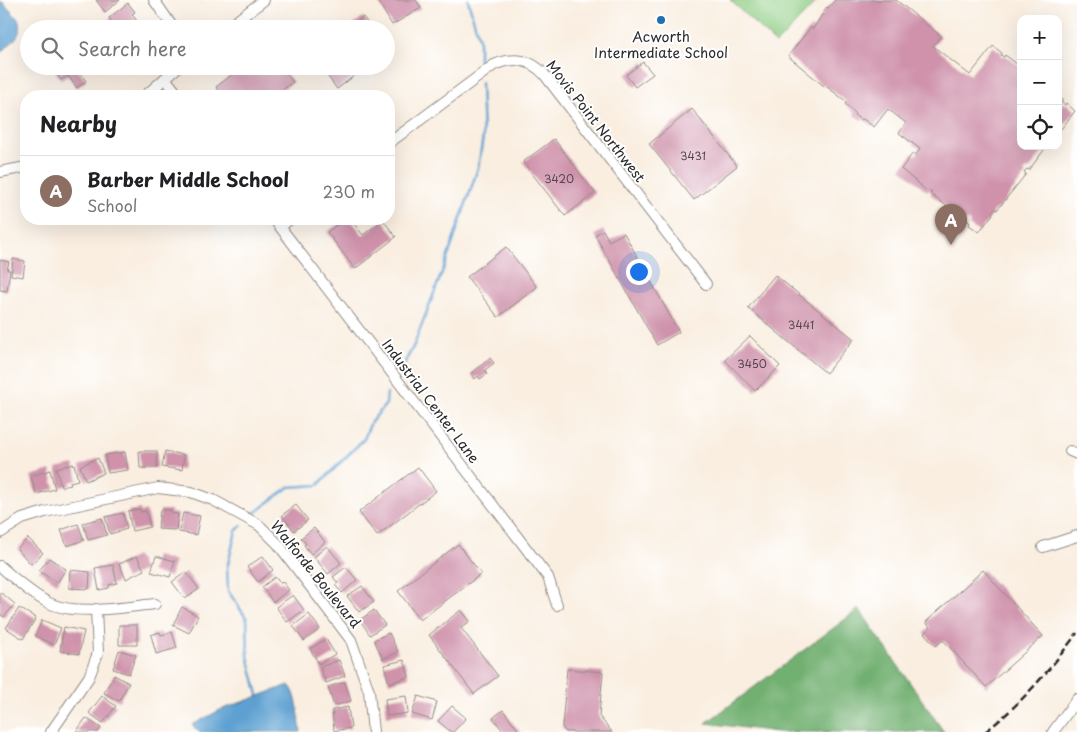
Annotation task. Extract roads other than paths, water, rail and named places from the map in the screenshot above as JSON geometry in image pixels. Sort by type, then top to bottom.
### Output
[{"type":"street","points":[[154,0],[168,20]]},
{"type":"street","points":[[238,20],[264,0]]},
{"type":"street","name":"Movis Point Northwest","points":[[395,139],[494,65],[514,59],[530,62],[544,74],[706,284]]},
{"type":"street","points":[[151,90],[168,75]]},
{"type":"street","points":[[165,78],[174,90]]},
{"type":"street","points":[[0,172],[20,168]]},
{"type":"street","name":"Industrial Center Lane","points":[[279,225],[548,577],[558,605]]},
{"type":"street","name":"Walforde Boulevard","points":[[0,533],[22,519],[45,512],[158,488],[191,492],[213,500],[259,526],[278,544],[351,640],[369,692],[373,732]]},
{"type":"street","points":[[1043,547],[1077,536]]},
{"type":"street","points":[[0,566],[50,604],[75,609],[155,604]]},
{"type":"street","points":[[51,732],[89,677],[98,653],[96,609]]},
{"type":"street","points":[[1053,732],[1077,699]]},
{"type":"water","points":[[0,2],[4,3],[16,16],[20,24],[20,30],[15,39],[0,53]]},
{"type":"water","points":[[289,685],[296,700],[301,732],[199,732],[192,725],[220,710]]},
{"type":"waterway","points":[[468,0],[479,39],[479,64]]},
{"type":"waterway","points":[[401,370],[414,345],[446,262],[478,168],[483,137],[481,83]]},
{"type":"waterway","points":[[253,514],[289,487],[318,485],[364,439],[371,422],[386,404],[387,393]]},
{"type":"waterway","points":[[242,525],[236,531],[227,568],[228,591],[247,619],[248,656],[258,695]]},
{"type":"railway","points":[[985,732],[1011,710],[1034,686],[1077,633]]},
{"type":"place","name":"Acworth Intermediate School","points":[[661,20]]},
{"type":"place","name":"Barber Middle School","points":[[951,245]]}]
